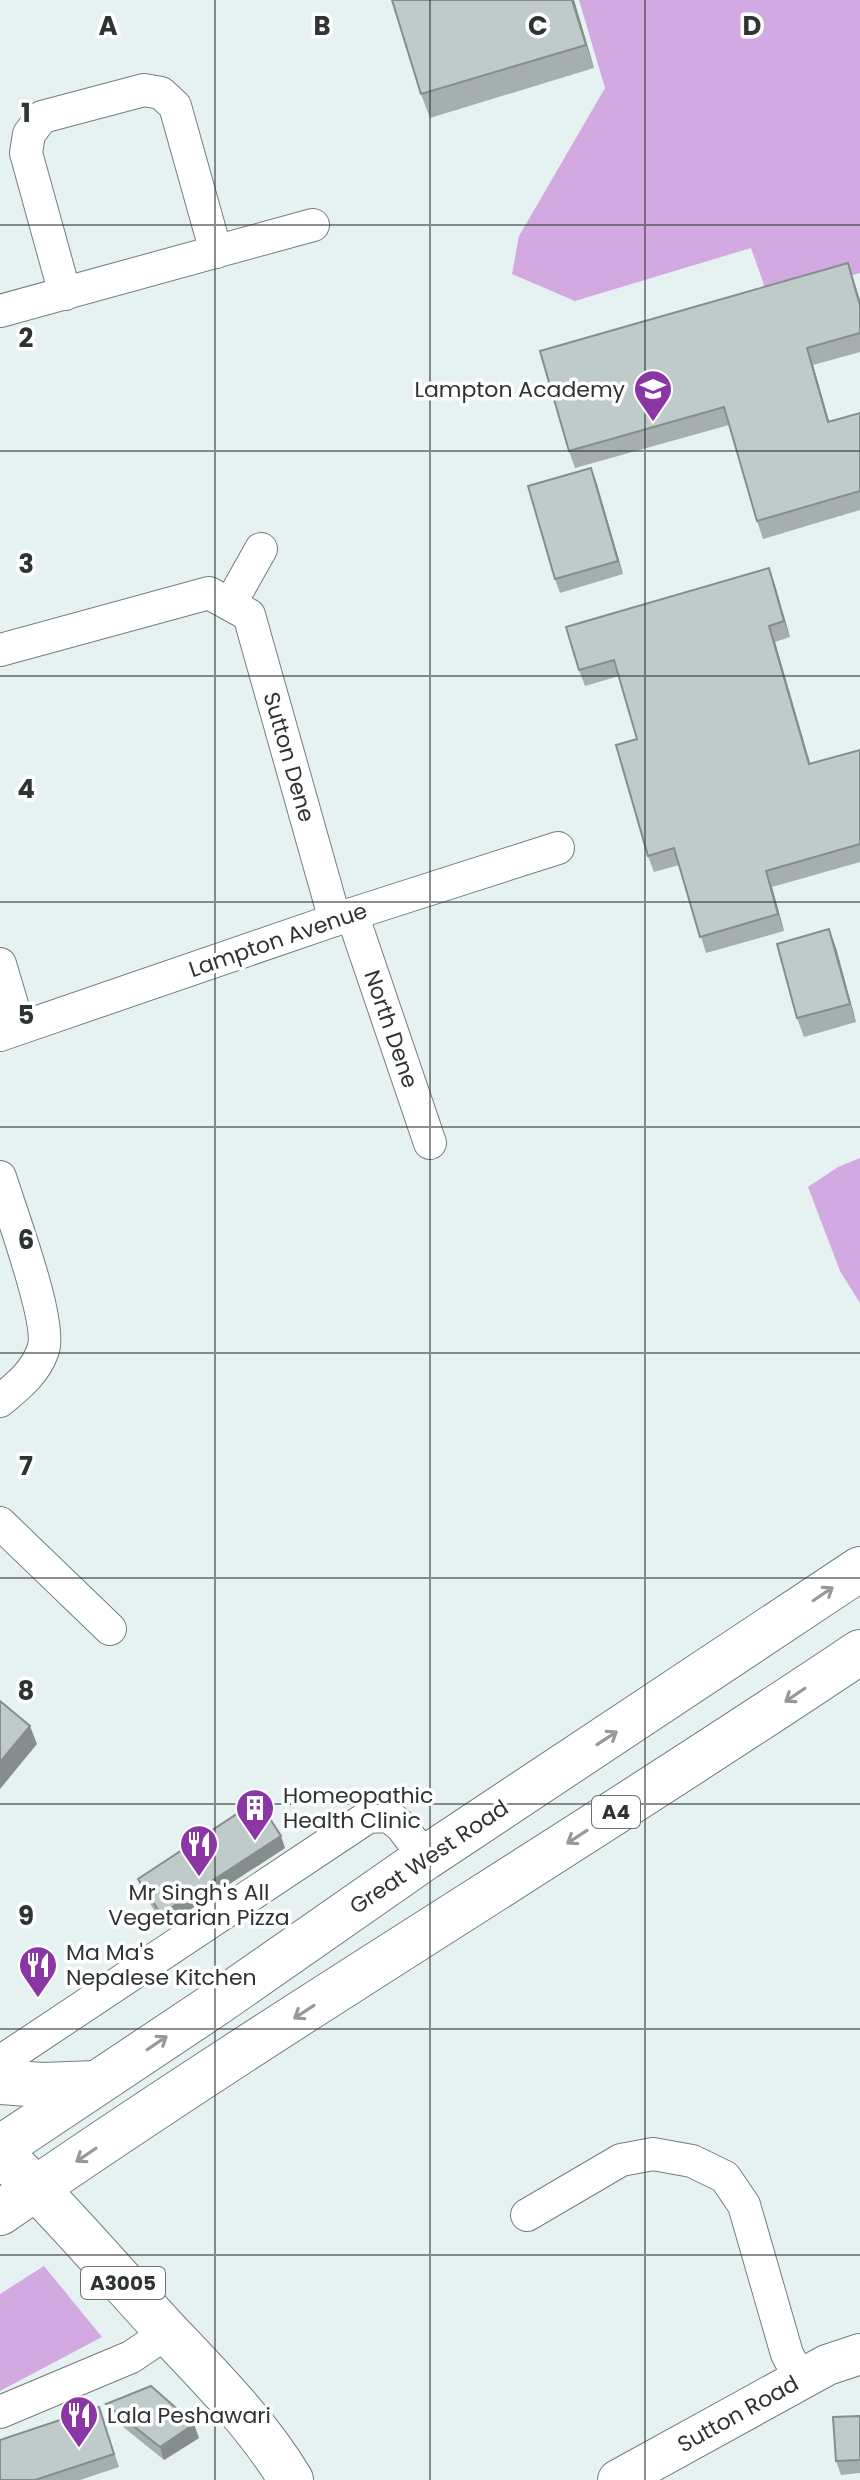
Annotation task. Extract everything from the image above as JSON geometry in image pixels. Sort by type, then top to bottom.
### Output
[{"type":"main road","name":"Great West Road","points":[[0,2151],[217,2003],[413,1842],[860,1569]]},
{"type":"main road","name":"A4","points":[[0,2213],[860,1652]]},
{"type":"main road","points":[[0,2082],[42,2085],[96,2083]]},
{"type":"main road","name":"A3005","points":[[0,2151],[267,2443],[291,2480]]},
{"type":"street","points":[[65,294],[26,153],[29,134],[42,117],[144,90],[161,93],[175,106],[216,252]]},
{"type":"street","points":[[0,311],[313,225]]},
{"type":"street","points":[[0,650],[209,593],[230,604],[261,549]]},
{"type":"street","name":"Sutton Dene","points":[[230,604],[249,615],[344,917]]},
{"type":"street","name":"Lampton Avenue","points":[[9,1032],[344,917],[558,848]]},
{"type":"street","name":"North Dene","points":[[344,917],[430,1143]]},
{"type":"street","points":[[0,964],[9,1032]]},
{"type":"street","points":[[0,1177],[42,1313],[45,1347],[32,1374],[0,1401]]},
{"type":"street","points":[[0,1523],[110,1629]]},
{"type":"street","name":"Great West Road","points":[[0,2062],[368,1817],[389,1816],[413,1842]]},
{"type":"street","points":[[527,2215],[621,2160],[653,2154],[692,2161],[725,2177],[744,2205],[787,2354],[801,2380]]},
{"type":"street","points":[[0,2412],[131,2357],[168,2332]]},
{"type":"street","name":"Sutton Road","points":[[618,2480],[827,2365],[860,2354]]},
{"type":"shaded area","points":[[579,0],[860,0],[860,273],[769,299],[751,248],[575,301],[512,274],[519,236],[605,88]]},
{"type":"shaded area","points":[[860,1158],[860,1303],[840,1271],[808,1187],[838,1167]]},
{"type":"shaded area","points":[[44,2266],[102,2337],[0,2391],[0,2294]]},
{"type":"building","points":[[392,0],[572,0],[586,45],[421,94]]},
{"type":"building","points":[[848,263],[860,306],[860,333],[807,348],[828,422],[860,413],[860,491],[757,521],[724,407],[569,451],[540,351]]},
{"type":"building","points":[[591,468],[618,561],[555,579],[528,486]]},
{"type":"building","points":[[769,568],[784,621],[769,626],[809,764],[860,750],[860,844],[766,871],[778,914],[700,937],[674,848],[648,856],[616,745],[637,739],[614,660],[579,670],[566,627]]},
{"type":"building","points":[[829,929],[850,1004],[797,1018],[777,944]]},
{"type":"building","points":[[0,1701],[30,1726],[0,1762]]},
{"type":"building","points":[[258,1800],[281,1836],[161,1914],[138,1879]]},
{"type":"building","points":[[151,2386],[194,2424],[160,2447],[106,2404]]},
{"type":"building","points":[[99,2407],[114,2454],[35,2480],[0,2480],[0,2440]]},
{"type":"building","points":[[860,2416],[860,2460],[836,2461],[833,2417]]},
{"type":"place","name":"Lampton Academy","points":[[653,423]]},
{"type":"place","name":"Homeopathic Health Clinic","points":[[255,1842]]},
{"type":"place","name":"Mr Singh's All Vegetarian Pizza","points":[[199,1878]]},
{"type":"place","name":"Ma Ma's Nepalese Kitchen","points":[[38,1999]]},
{"type":"place","name":"Lala Peshawari","points":[[79,2449]]}]
